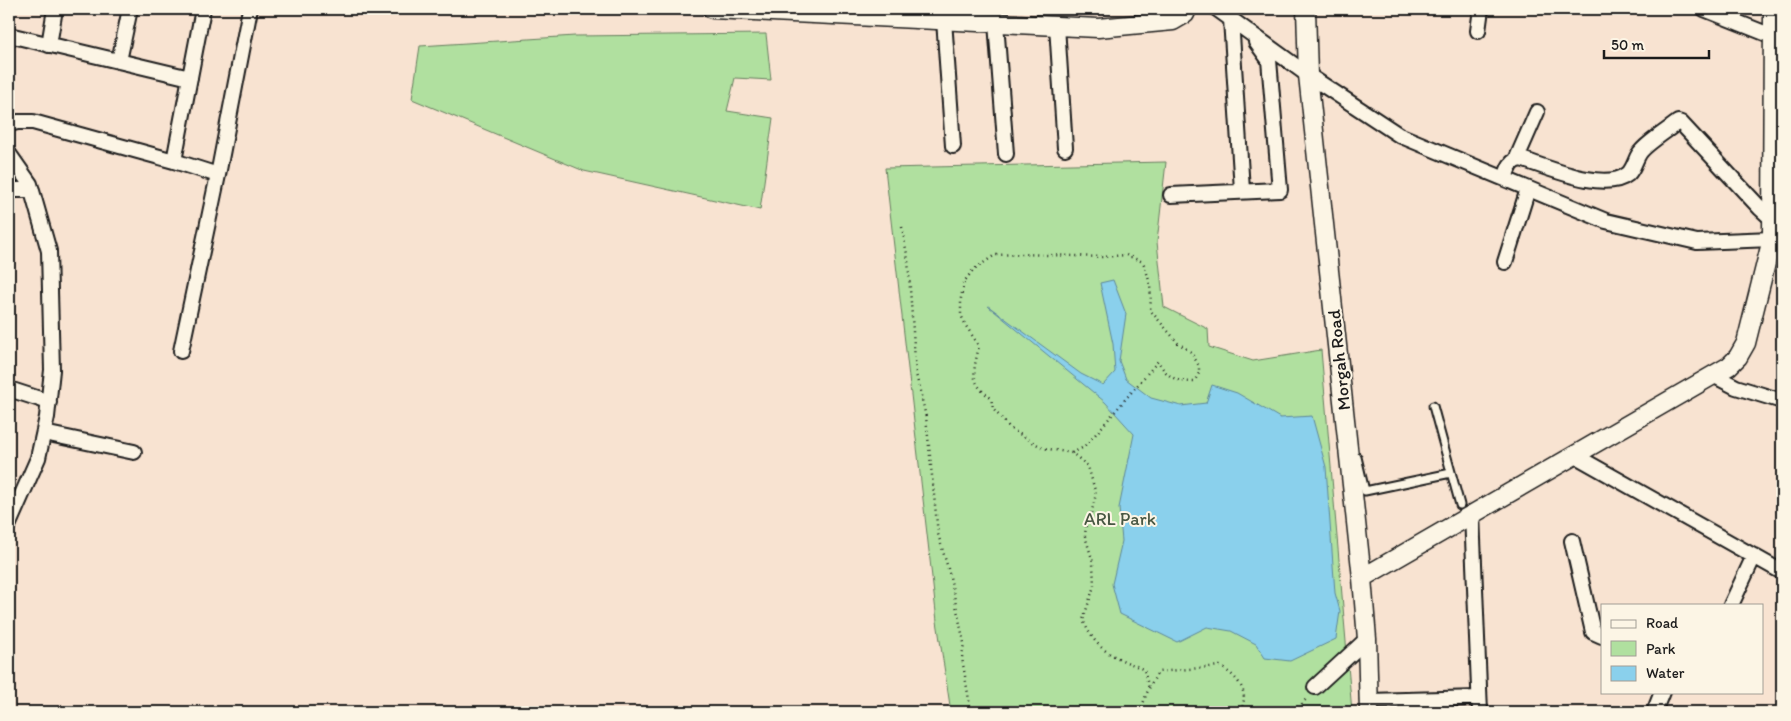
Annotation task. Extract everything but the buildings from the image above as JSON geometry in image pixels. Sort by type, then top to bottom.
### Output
[{"type":"street","points":[[49,45],[55,9]]},
{"type":"street","points":[[119,61],[130,9]]},
{"type":"street","points":[[174,161],[203,9]]},
{"type":"street","points":[[181,351],[250,9]]},
{"type":"street","points":[[712,9],[1098,28],[1173,21],[1185,14],[1187,9]]},
{"type":"street","points":[[1217,9],[1308,75],[1399,135],[1606,221],[1697,242],[1775,226]]},
{"type":"street","name":"Morgah Road","points":[[1306,9],[1308,75],[1362,578],[1367,639],[1369,706]]},
{"type":"street","points":[[1478,31],[1481,9]]},
{"type":"street","points":[[1704,9],[1772,36]]},
{"type":"street","points":[[1362,578],[1466,509],[1574,455],[1713,375],[1738,357],[1746,343],[1775,226],[1773,12]]},
{"type":"street","points":[[1231,19],[1242,190]]},
{"type":"street","points":[[944,20],[953,146]]},
{"type":"street","points":[[996,23],[1006,154]]},
{"type":"street","points":[[1057,26],[1065,148]]},
{"type":"street","points":[[1171,195],[1242,190],[1280,190],[1269,60],[1250,33]]},
{"type":"street","points":[[9,35],[190,78]]},
{"type":"street","points":[[1505,179],[1510,165],[1516,160],[1536,112]]},
{"type":"street","points":[[9,124],[33,122],[218,175]]},
{"type":"street","points":[[1516,160],[1522,159],[1598,181],[1621,178],[1634,166],[1639,153],[1678,122],[1681,123],[1775,226]]},
{"type":"street","points":[[9,154],[30,184],[49,251],[52,370],[49,402],[38,458],[9,524]]},
{"type":"street","points":[[1505,262],[1528,189]]},
{"type":"street","points":[[9,190],[32,190]]},
{"type":"street","points":[[1713,375],[1736,387],[1782,401]]},
{"type":"street","points":[[9,389],[49,402]]},
{"type":"street","points":[[44,433],[134,452]]},
{"type":"street","points":[[1574,455],[1782,572]]},
{"type":"street","points":[[1369,706],[1480,705],[1466,509]]},
{"type":"street","points":[[1572,540],[1593,632],[1601,636]]},
{"type":"street","points":[[1731,604],[1754,556]]},
{"type":"street","points":[[1315,687],[1367,639]]},
{"type":"street","points":[[1654,712],[1661,694]]},
{"type":"lane","points":[[1433,406],[1451,473],[1466,509]]},
{"type":"lane","points":[[1344,408],[1366,491],[1451,473]]},
{"type":"path","points":[[902,227],[908,260],[916,374],[926,417],[938,534],[949,572],[964,643],[962,658],[971,712]]},
{"type":"path","points":[[1072,453],[1082,448],[1098,431],[1158,361],[1163,370],[1172,379],[1182,382],[1194,382],[1199,373],[1199,366],[1191,352],[1178,343],[1150,310],[1152,294],[1143,262],[1126,255],[1102,257],[995,255],[973,270],[964,282],[961,298],[961,315],[979,346],[974,367],[974,377],[980,390],[991,398],[994,409],[1011,429],[1043,448],[1072,453],[1088,466],[1096,494],[1091,514],[1086,524],[1085,536],[1094,562],[1094,586],[1082,620],[1088,633],[1100,648],[1144,670],[1148,689]]},
{"type":"path","points":[[1142,712],[1142,705],[1148,689],[1158,672],[1220,666],[1236,677],[1244,694],[1240,712]]},
{"type":"path","points":[[1295,712],[1315,687]]},
{"type":"green space","points":[[766,34],[771,80],[735,78],[727,111],[773,118],[760,210],[584,171],[412,99],[420,46],[575,36]]},
{"type":"green space","name":"ARL Park","points":[[1166,162],[1157,242],[1164,307],[1208,329],[1209,347],[1253,361],[1321,350],[1352,712],[951,712],[937,621],[885,168]]},
{"type":"water","points":[[1113,280],[1126,314],[1119,361],[1126,379],[1151,398],[1181,406],[1206,403],[1212,385],[1237,393],[1280,418],[1312,416],[1326,467],[1335,593],[1340,611],[1336,639],[1290,661],[1265,658],[1256,644],[1231,631],[1207,627],[1177,642],[1120,614],[1112,584],[1122,541],[1119,508],[1134,434],[1105,402],[988,306],[1081,374],[1103,385],[1115,372],[1113,344],[1100,283]]}]
